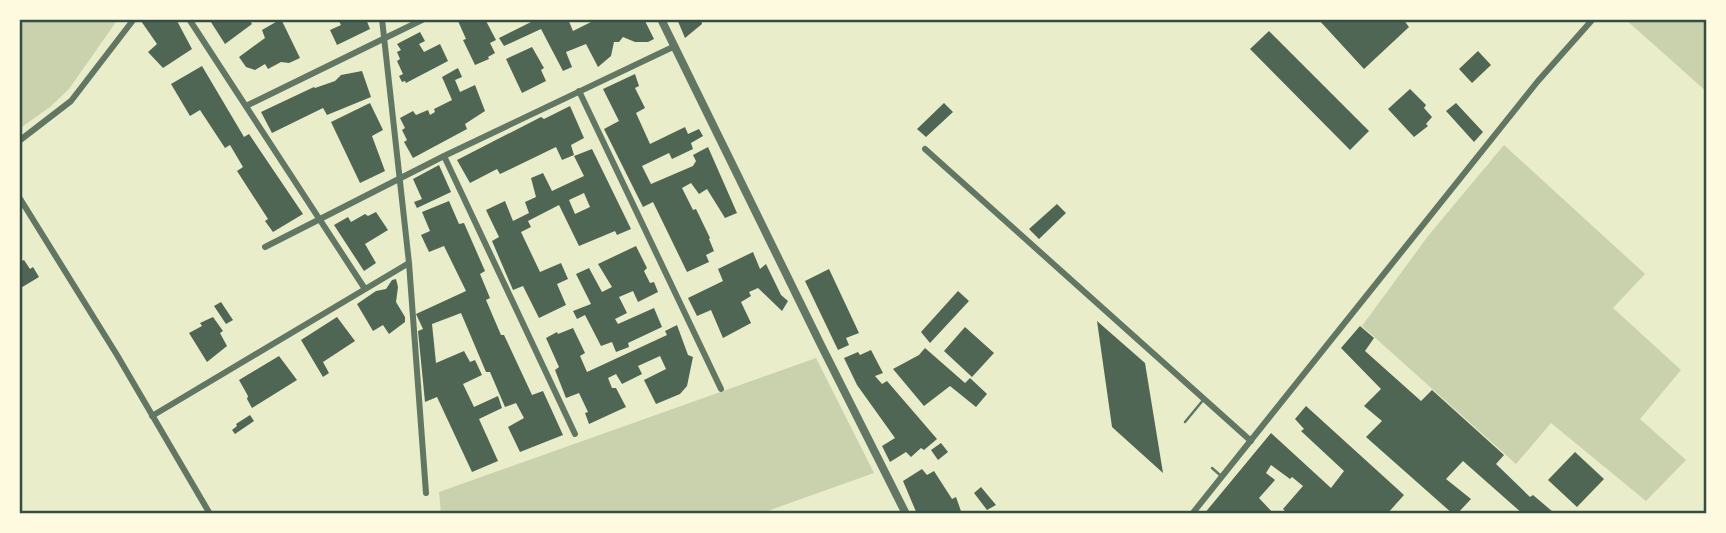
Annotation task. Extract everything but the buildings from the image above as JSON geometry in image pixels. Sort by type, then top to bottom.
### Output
[{"type":"street","points":[[19,141],[71,102],[134,19]]},
{"type":"street","points":[[189,19],[365,289]]},
{"type":"street","points":[[382,19],[409,263],[426,493]]},
{"type":"street","points":[[246,106],[424,19]]},
{"type":"street","points":[[661,19],[906,514]]},
{"type":"street","points":[[1192,514],[1538,81],[1593,19]]},
{"type":"street","points":[[265,247],[398,178],[675,46]]},
{"type":"street","points":[[579,91],[721,388]]},
{"type":"street","points":[[925,149],[1251,441]]},
{"type":"street","points":[[444,156],[575,434]]},
{"type":"street","points":[[19,197],[210,514]]},
{"type":"street","points":[[152,416],[409,263]]},
{"type":"lane","points":[[1185,422],[1204,399]]},
{"type":"lane","points":[[1212,468],[1222,477]]},
{"type":"green space","points":[[19,19],[118,19],[69,89],[50,107],[19,129]]},
{"type":"green space","points":[[1625,19],[1707,19],[1707,92]]},
{"type":"green space","points":[[1504,145],[1645,274],[1613,308],[1681,370],[1640,419],[1686,460],[1646,501],[1551,423],[1516,464],[1362,326],[1428,236]]},
{"type":"green space","points":[[816,358],[874,473],[759,514],[441,514],[439,492]]}]
